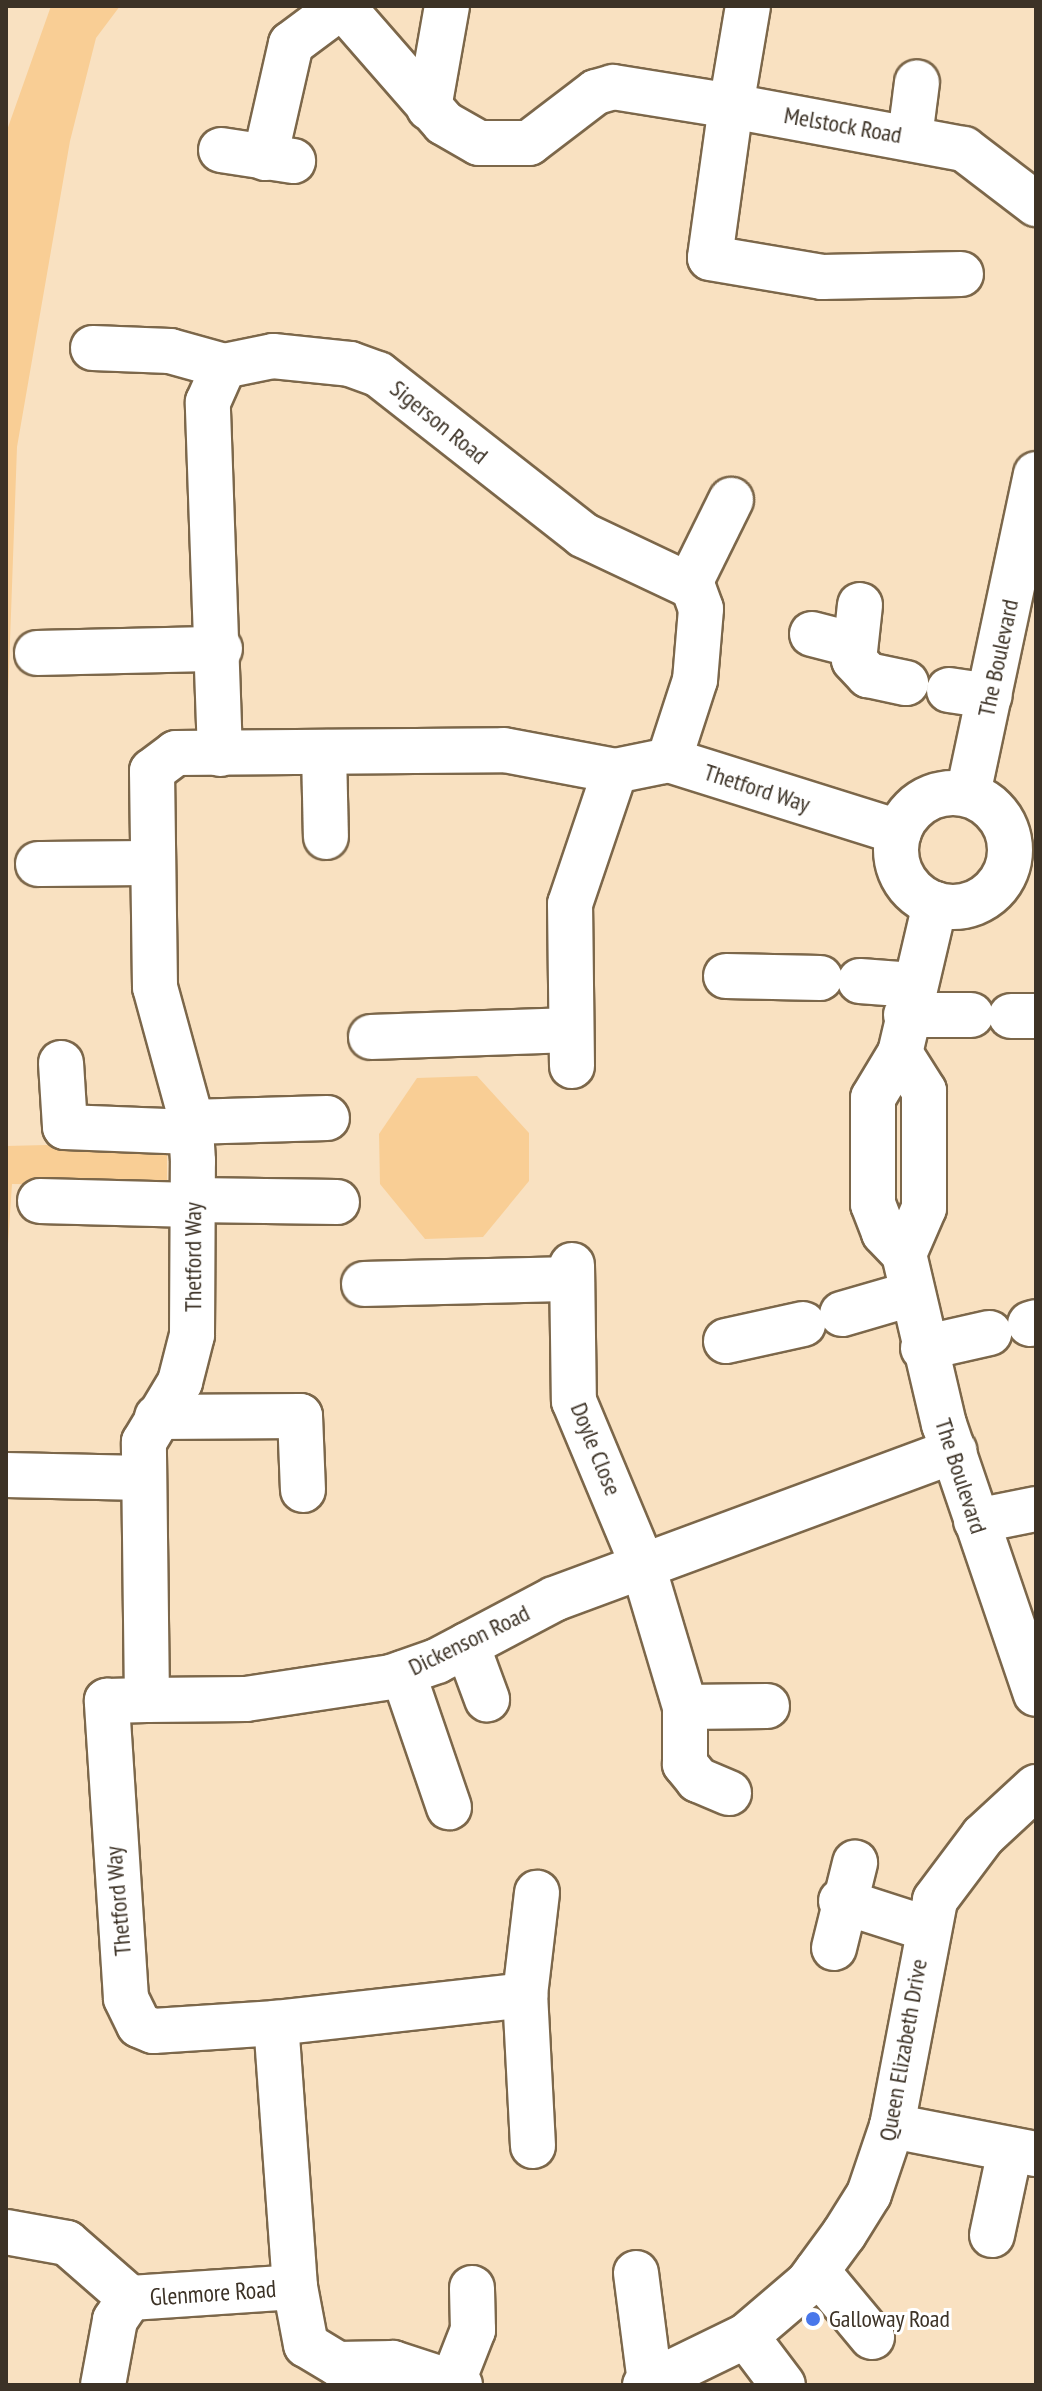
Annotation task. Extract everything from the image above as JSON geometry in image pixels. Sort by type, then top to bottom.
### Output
[{"type":"street","name":"Melstock Road","points":[[342,6],[429,108],[466,138],[511,147],[529,143],[604,88],[910,137],[983,156],[1036,204]]},
{"type":"street","points":[[221,150],[280,160],[291,44],[342,6]]},
{"type":"street","points":[[429,108],[447,6]]},
{"type":"street","points":[[748,6],[710,258],[822,277],[961,274]]},
{"type":"street","points":[[910,137],[917,82]]},
{"type":"street","points":[[93,348],[170,351],[224,366],[208,402],[220,649],[220,754]]},
{"type":"street","name":"Sigerson Road","points":[[224,366],[273,356],[350,364],[378,374],[583,535],[689,585]]},
{"type":"street","name":"The Boulevard","points":[[968,794],[969,693],[1036,474]]},
{"type":"street","points":[[669,760],[695,680],[701,609],[689,585],[731,500]]},
{"type":"street","points":[[841,628],[868,675],[906,683]]},
{"type":"street","points":[[37,653],[220,649]]},
{"type":"street","name":"Thetford Way","points":[[525,1995],[276,2023],[153,2031],[130,2013],[114,1865],[107,1701],[147,1700],[144,1442],[190,1359],[193,1202],[191,1127],[155,987],[150,863],[152,771],[176,753],[504,750],[615,771],[669,760],[899,832]]},
{"type":"street","points":[[324,752],[326,837]]},
{"type":"street","points":[[371,1037],[571,1048],[570,904],[615,771]]},
{"type":"street","points":[[968,794],[1003,821],[1022,870],[980,900],[935,904],[901,875],[899,832],[921,802],[968,794]]},
{"type":"street","points":[[38,864],[150,863]]},
{"type":"street","name":"The Boulevard","points":[[935,904],[906,1018],[876,1088],[870,1141],[877,1221],[907,1274],[923,1348],[954,1451],[1036,1694]]},
{"type":"street","points":[[726,976],[840,980],[906,1018],[1006,1016]]},
{"type":"street","points":[[61,1063],[65,1127],[191,1127],[327,1118]]},
{"type":"street","points":[[40,1201],[337,1202]]},
{"type":"street","name":"Doyle Close","points":[[364,1284],[572,1272],[574,1401],[643,1566]]},
{"type":"street","points":[[726,1341],[823,1319],[907,1274]]},
{"type":"street","points":[[923,1348],[1018,1326]]},
{"type":"street","points":[[157,1417],[300,1416],[303,1490]]},
{"type":"street","name":"Dickenson Road","points":[[147,1700],[334,1690],[403,1673],[467,1645],[554,1599],[954,1451]]},
{"type":"street","points":[[6,1475],[144,1478]]},
{"type":"street","points":[[976,1521],[1036,1509]]},
{"type":"street","points":[[643,1566],[685,1707],[685,1764],[698,1780],[729,1793]]},
{"type":"street","points":[[467,1645],[487,1699]]},
{"type":"street","points":[[403,1673],[449,1807]]},
{"type":"street","points":[[685,1707],[767,1706]]},
{"type":"street","name":"Queen Elizabeth Drive","points":[[647,2384],[746,2336],[817,2271],[869,2194],[892,2126],[925,1928],[951,1873],[1036,1787]]},
{"type":"street","points":[[834,1948],[848,1882],[925,1928]]},
{"type":"street","points":[[533,2146],[525,1995],[537,1893]]},
{"type":"street","points":[[276,2023],[295,2287],[306,2345],[327,2373],[393,2363],[456,2383],[473,2330],[472,2288]]},
{"type":"street","points":[[892,2126],[1023,2152],[992,2235]]},
{"type":"street","name":"Glenmore Road","points":[[6,2232],[67,2243],[130,2298],[295,2287]]},
{"type":"street","points":[[817,2271],[872,2337]]},
{"type":"street","points":[[636,2273],[647,2384]]},
{"type":"street","name":"Glenmore Road","points":[[103,2385],[115,2320],[130,2298]]},
{"type":"street","points":[[746,2336],[783,2385]]},
{"type":"shaded area","points":[[51,6],[120,6],[96,38],[70,141],[17,447],[6,753],[6,133]]},
{"type":"shaded area","points":[[477,1076],[529,1133],[529,1181],[483,1237],[425,1239],[380,1184],[379,1134],[417,1078]]},
{"type":"shaded area","points":[[167,1142],[167,1186],[12,1184],[6,1274],[6,1146]]},
{"type":"place","name":"Galloway Road","points":[[813,2319]]}]
